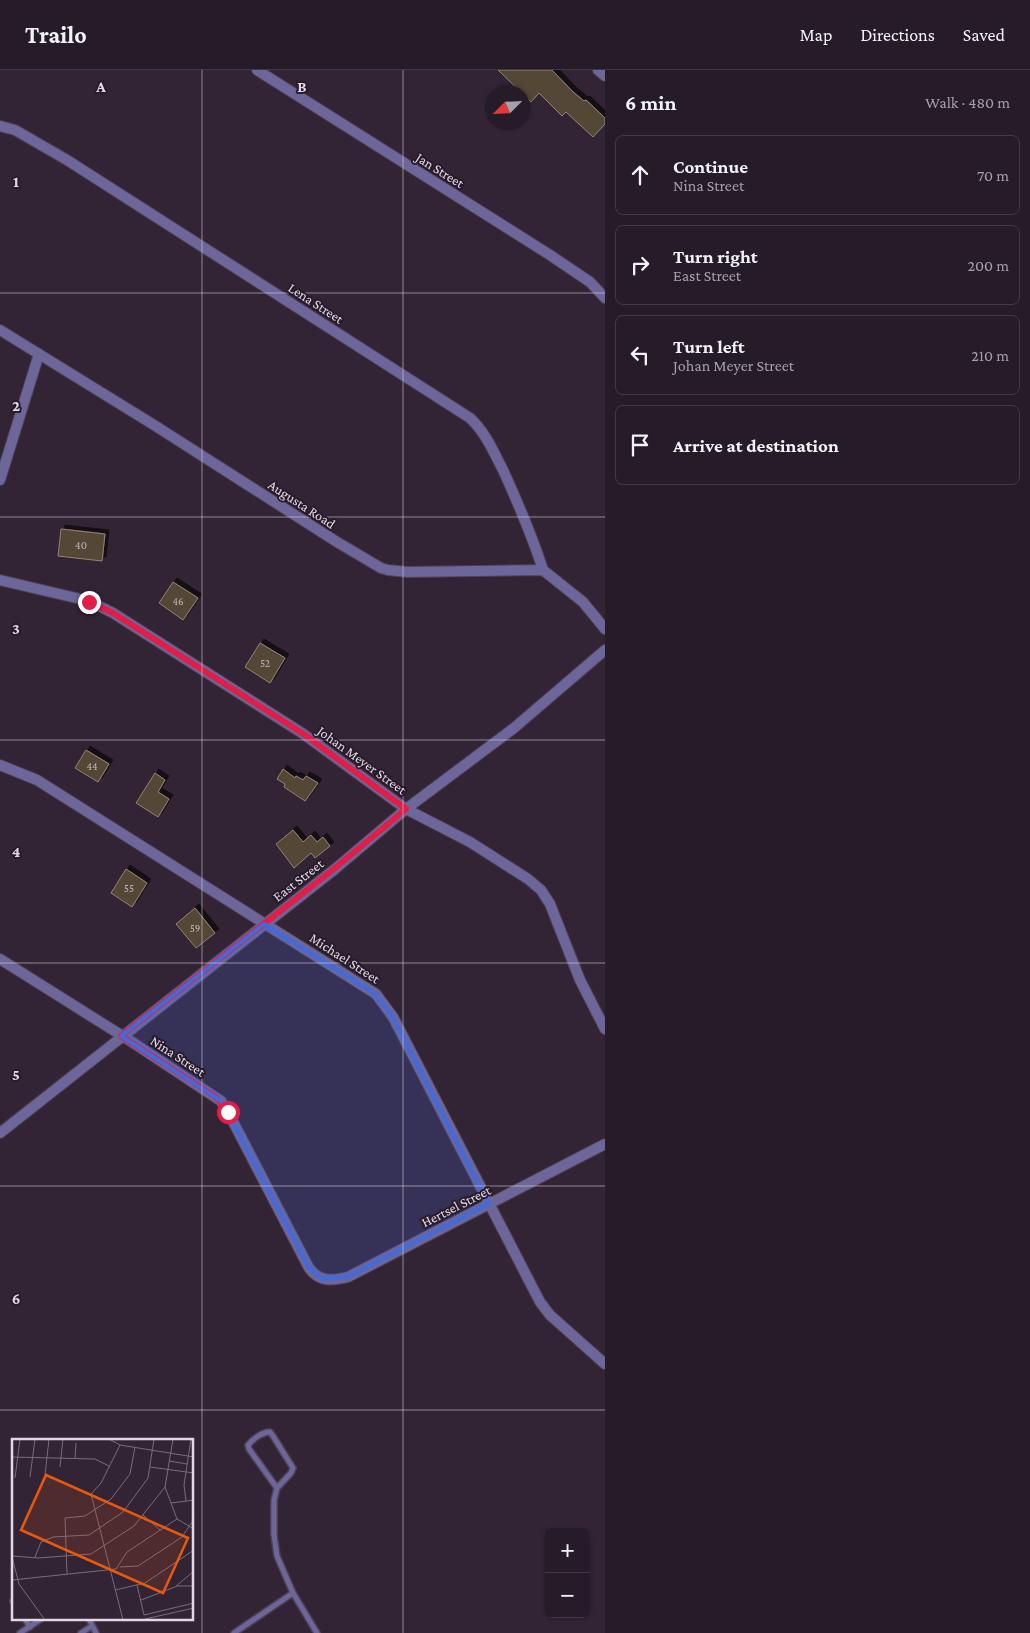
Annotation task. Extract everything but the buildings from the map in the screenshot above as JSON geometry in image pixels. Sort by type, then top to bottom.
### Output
[{"type":"street","name":"Jan Street","points":[[257,70],[550,255],[590,282],[605,298]]},
{"type":"street","points":[[598,70],[605,76]]},
{"type":"street","name":"Lena Street","points":[[0,126],[22,133],[67,160],[470,418],[481,429],[488,441],[521,508],[543,570]]},
{"type":"street","name":"Augusta Road","points":[[0,330],[381,568],[408,572],[543,570]]},
{"type":"street","points":[[0,480],[39,354]]},
{"type":"street","points":[[543,570],[583,602],[605,628]]},
{"type":"street","name":"Johan Meyer Street","points":[[0,580],[89,602],[104,608],[302,733],[406,809],[470,842],[528,879],[541,890],[550,904],[580,980],[605,1029]]},
{"type":"street","name":"East Street","points":[[2,1131],[335,868],[406,809],[514,728],[605,650]]},
{"type":"street","name":"Michael Street","points":[[0,765],[37,780],[372,991],[384,1003],[393,1017],[544,1309],[605,1364]]},
{"type":"street","name":"Nina Street","points":[[0,959],[211,1094],[225,1106],[309,1268],[318,1277]]},
{"type":"street","name":"Hertsel Street","points":[[318,1277],[332,1280],[348,1277],[605,1144]]},
{"type":"lane","points":[[277,1488],[248,1445],[266,1432],[270,1432],[293,1468],[291,1473],[277,1488],[274,1500],[274,1535],[277,1556],[293,1593],[317,1633]]},
{"type":"lane","points":[[234,1633],[293,1593]]},
{"type":"lane","points":[[26,1620],[30,1627]]},
{"type":"lane","points":[[20,1633],[40,1620]]},
{"type":"lane","points":[[89,1620],[96,1633]]},
{"type":"lane","points":[[82,1633],[92,1626]]},
{"type":"highlighted area","points":[[264,924],[376,994],[393,1017],[489,1204],[348,1277],[322,1279],[309,1268],[221,1101],[121,1036]]},
{"type":"route","points":[[89,602],[113,613],[302,733],[406,809],[335,868],[121,1036],[216,1097],[228,1112]]}]
